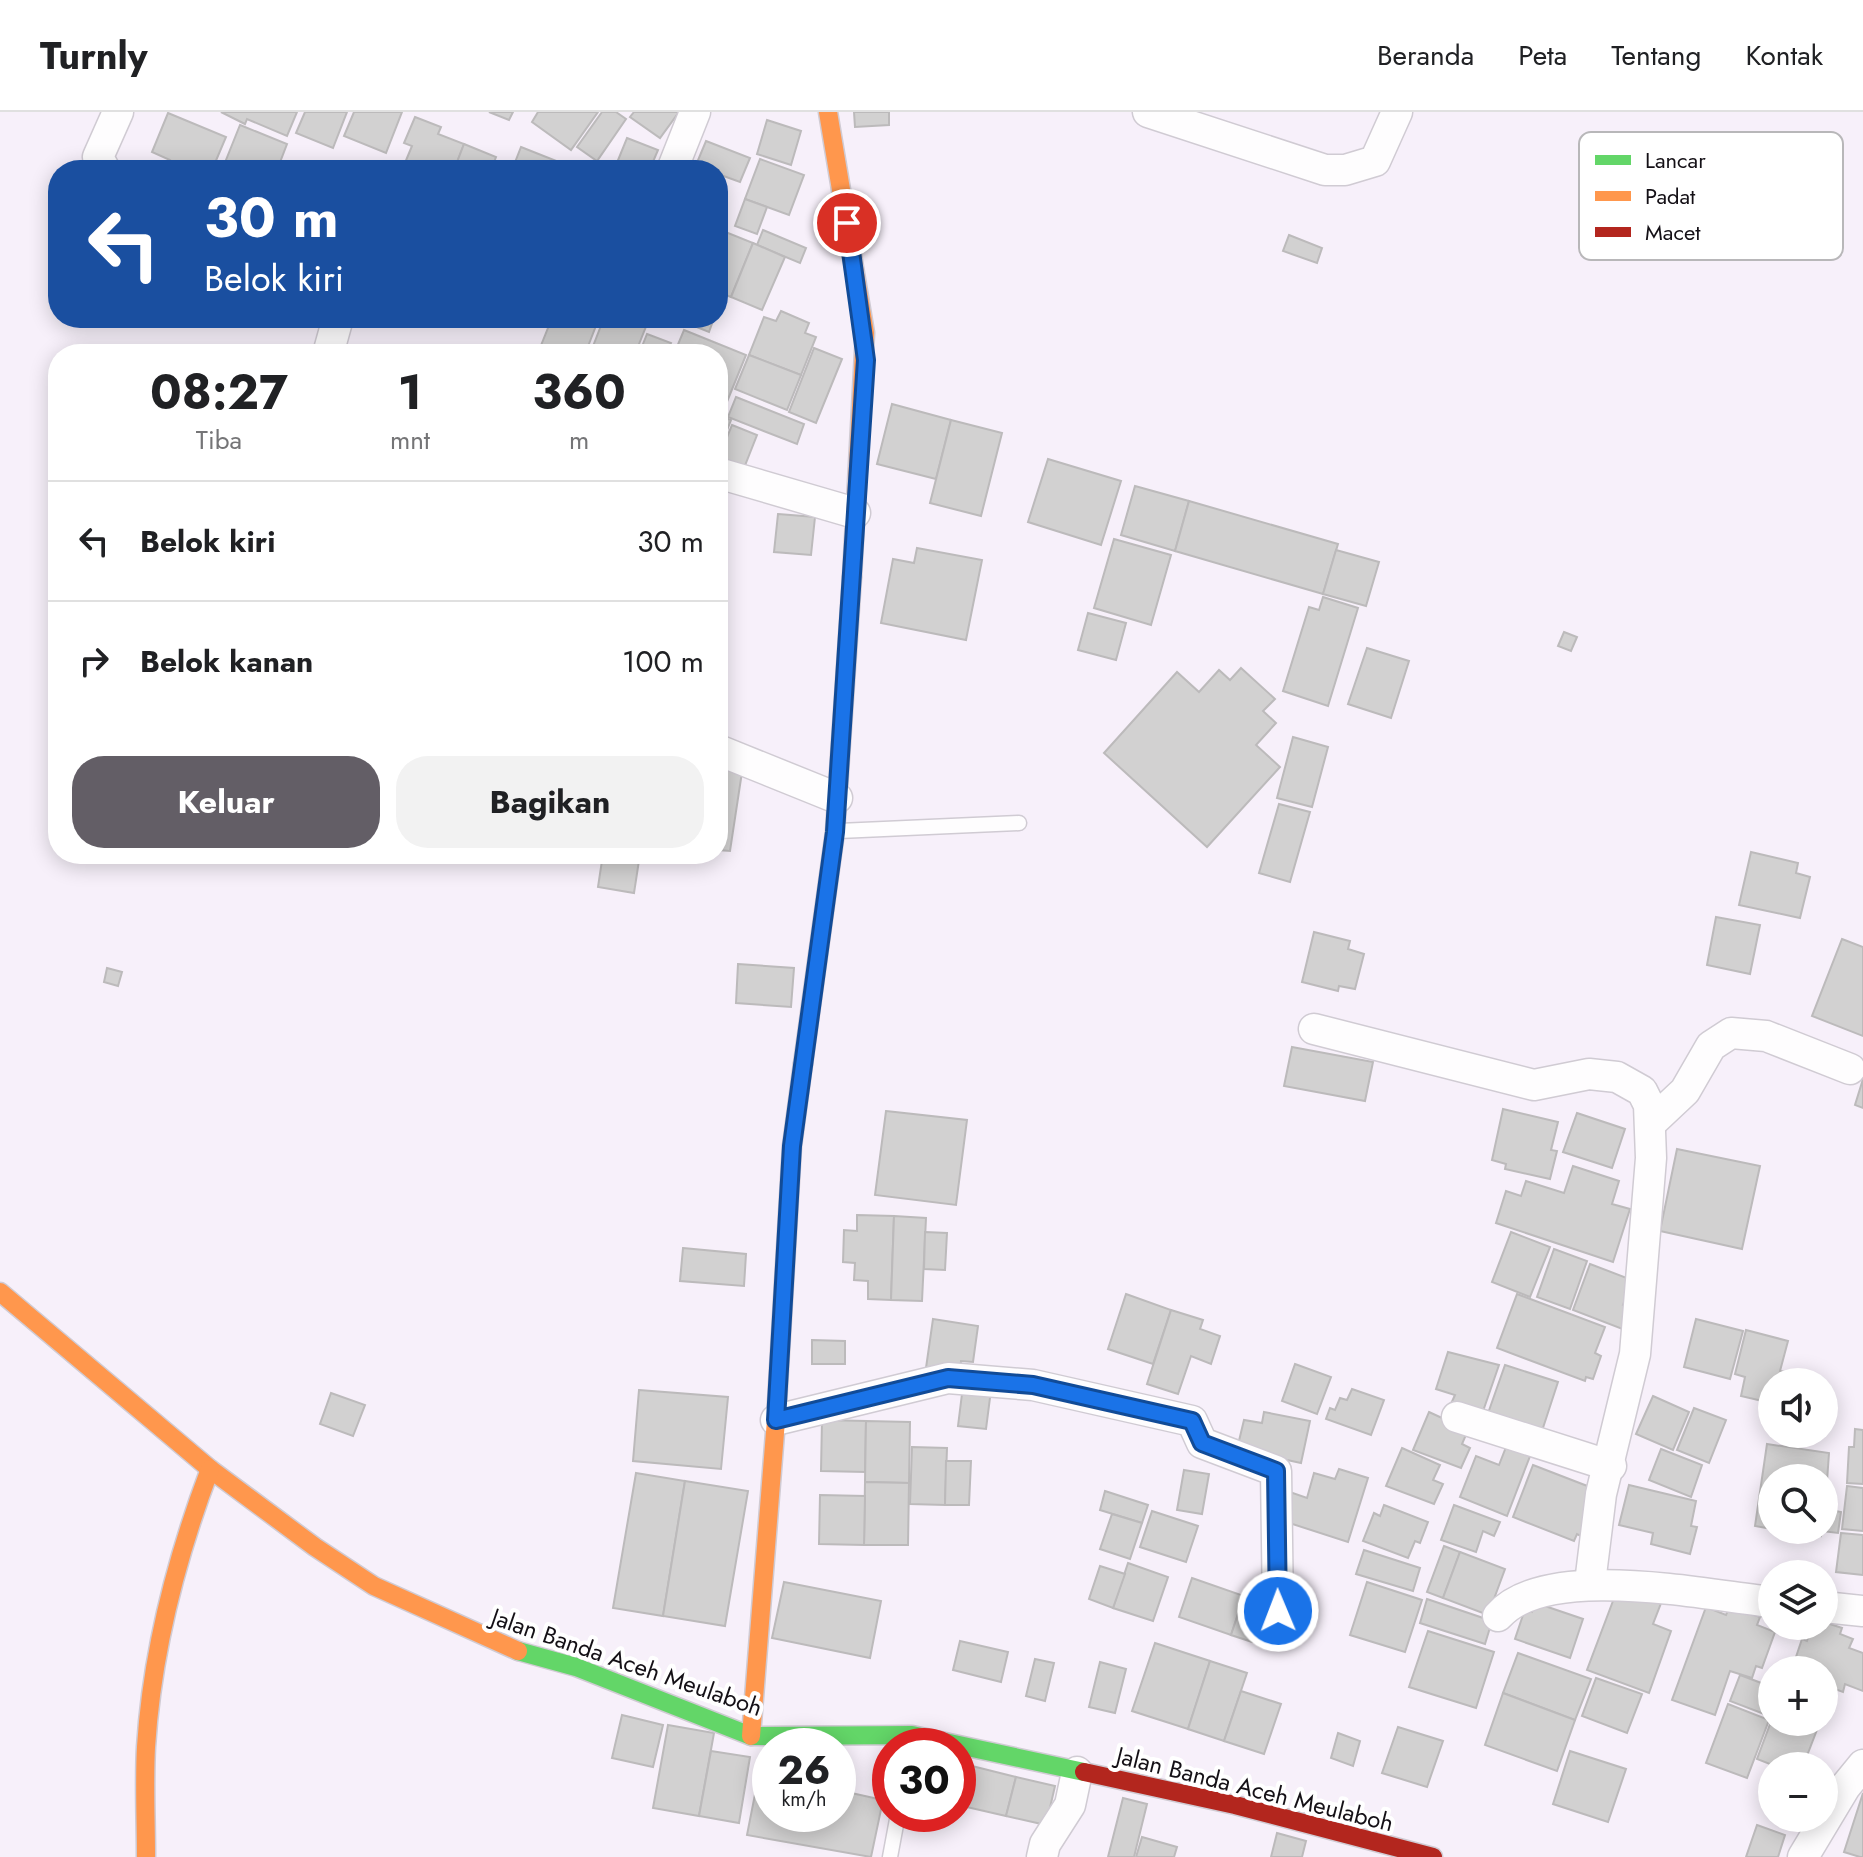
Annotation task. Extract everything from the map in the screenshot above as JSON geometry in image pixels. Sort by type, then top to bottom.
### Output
[{"type":"main road","points":[[751,1736],[776,1420],[792,1146],[835,832],[866,360],[865,333],[828,112]]},
{"type":"main road","name":"Jalan Banda Aceh Meulaboh","points":[[0,1292],[210,1469],[374,1586],[441,1620],[505,1647],[576,1667],[751,1736],[872,1740]]},
{"type":"main road","points":[[146,1857],[146,1747],[158,1640],[187,1530],[210,1469]]},
{"type":"main road","name":"Jalan Banda Aceh Meulaboh","points":[[976,1753],[1235,1805],[1433,1857]]},
{"type":"street","points":[[100,160],[98,157],[118,112]]},
{"type":"street","points":[[676,160],[695,112]]},
{"type":"street","points":[[1148,112],[1304,164],[1345,170],[1375,161],[1397,112]]},
{"type":"street","points":[[728,476],[855,513]]},
{"type":"street","points":[[728,754],[837,798]]},
{"type":"street","points":[[1314,1029],[1534,1085],[1589,1074],[1617,1077],[1642,1091],[1652,1122],[1635,1354],[1611,1466],[1601,1494],[1590,1583]]},
{"type":"street","points":[[1652,1122],[1685,1091],[1711,1046],[1731,1033],[1766,1036],[1850,1069]]},
{"type":"street","points":[[776,1420],[948,1378],[1033,1385],[1192,1421],[1202,1443],[1276,1471],[1278,1611]]},
{"type":"street","points":[[1457,1417],[1611,1466]]},
{"type":"street","points":[[1498,1616],[1510,1602],[1531,1594],[1590,1583],[1758,1601]]},
{"type":"street","points":[[1838,1608],[1863,1611]]},
{"type":"street","points":[[1803,1857],[1845,1787],[1863,1765]]},
{"type":"street","points":[[1042,1857],[1045,1844],[1070,1805],[1077,1772]]},
{"type":"lane","points":[[835,832],[1019,823]]},
{"type":"lane","points":[[890,1857],[895,1832]]},
{"type":"building","points":[[221,112],[297,112],[287,136],[247,119],[245,124]]},
{"type":"building","points":[[305,112],[347,112],[333,148],[296,133]]},
{"type":"building","points":[[354,112],[402,112],[386,153],[344,136]]},
{"type":"building","points":[[489,112],[513,112],[509,120]]},
{"type":"building","points":[[538,112],[598,112],[571,150],[532,122]]},
{"type":"building","points":[[602,112],[616,112],[626,119],[598,160],[577,147]]},
{"type":"building","points":[[634,112],[679,112],[660,138],[630,117]]},
{"type":"building","points":[[854,112],[889,112],[889,125],[855,127]]},
{"type":"building","points":[[168,113],[226,137],[216,160],[170,160],[152,152]]},
{"type":"building","points":[[415,117],[441,127],[438,134],[464,144],[458,160],[406,160],[412,146],[404,143]]},
{"type":"building","points":[[767,120],[801,131],[791,165],[757,154]]},
{"type":"building","points":[[240,125],[287,144],[281,160],[226,160]]},
{"type":"building","points":[[627,138],[658,150],[654,160],[618,160]]},
{"type":"building","points":[[706,141],[750,158],[740,182],[728,178],[728,160],[698,160]]},
{"type":"building","points":[[464,144],[496,157],[495,160],[458,160]]},
{"type":"building","points":[[521,147],[554,160],[516,160]]},
{"type":"building","points":[[760,159],[804,175],[789,215],[745,199]]},
{"type":"building","points":[[745,199],[767,207],[757,234],[735,226]]},
{"type":"building","points":[[763,230],[806,248],[800,263],[757,245]]},
{"type":"building","points":[[728,233],[753,243],[731,297],[728,296]]},
{"type":"building","points":[[1289,235],[1322,248],[1317,263],[1283,251]]},
{"type":"building","points":[[753,243],[785,257],[762,310],[731,297]]},
{"type":"building","points":[[781,311],[809,323],[805,333],[816,337],[801,375],[749,355],[764,317],[776,321]]},
{"type":"building","points":[[548,328],[595,328],[589,344],[542,344]]},
{"type":"building","points":[[600,328],[645,328],[639,344],[594,344]]},
{"type":"building","points":[[684,330],[719,344],[678,344]]},
{"type":"building","points":[[647,334],[671,343],[671,344],[643,344]]},
{"type":"building","points":[[728,348],[746,355],[728,399]]},
{"type":"building","points":[[814,348],[842,359],[816,423],[789,412]]},
{"type":"building","points":[[749,355],[801,375],[787,410],[735,389]]},
{"type":"building","points":[[736,397],[804,424],[797,444],[728,417]]},
{"type":"building","points":[[892,404],[951,420],[936,479],[877,464]]},
{"type":"building","points":[[951,420],[1002,433],[981,516],[930,503]]},
{"type":"building","points":[[732,425],[757,435],[744,468],[728,462],[728,435]]},
{"type":"building","points":[[1048,459],[1121,481],[1101,545],[1028,522]]},
{"type":"building","points":[[1135,486],[1189,501],[1175,551],[1121,535]]},
{"type":"building","points":[[1189,501],[1338,544],[1323,594],[1175,551]]},
{"type":"building","points":[[778,514],[815,517],[811,555],[774,552]]},
{"type":"building","points":[[1114,539],[1171,555],[1151,625],[1094,608]]},
{"type":"building","points":[[917,548],[982,560],[966,640],[881,623],[893,559],[914,563]]},
{"type":"building","points":[[1336,550],[1379,562],[1366,606],[1323,594]]},
{"type":"building","points":[[1323,597],[1358,608],[1328,706],[1283,691],[1309,607],[1319,610]]},
{"type":"building","points":[[1088,613],[1126,623],[1116,660],[1078,650]]},
{"type":"building","points":[[1564,632],[1577,637],[1571,651],[1558,646]]},
{"type":"building","points":[[1367,648],[1409,661],[1391,718],[1348,704]]},
{"type":"building","points":[[1241,668],[1275,699],[1263,711],[1276,723],[1256,745],[1280,767],[1207,847],[1104,753],[1177,672],[1199,692],[1219,670],[1230,680]]},
{"type":"building","points":[[1293,737],[1328,747],[1312,807],[1277,798]]},
{"type":"building","points":[[728,770],[742,772],[728,851]]},
{"type":"building","points":[[1279,804],[1310,812],[1290,882],[1259,873]]},
{"type":"building","points":[[1751,852],[1798,863],[1796,873],[1810,877],[1800,918],[1739,905]]},
{"type":"building","points":[[601,864],[638,864],[634,893],[598,887]]},
{"type":"building","points":[[1716,917],[1760,925],[1750,974],[1707,965]]},
{"type":"building","points":[[1314,932],[1350,941],[1348,949],[1364,954],[1355,989],[1339,986],[1338,991],[1302,982]]},
{"type":"building","points":[[1842,939],[1863,947],[1863,1036],[1812,1016]]},
{"type":"building","points":[[738,964],[794,968],[791,1007],[736,1003]]},
{"type":"building","points":[[107,968],[122,972],[118,986],[104,982]]},
{"type":"building","points":[[1292,1047],[1373,1062],[1365,1101],[1284,1086]]},
{"type":"building","points":[[1863,1079],[1863,1108],[1855,1105]]},
{"type":"building","points":[[1503,1109],[1558,1122],[1551,1150],[1557,1151],[1550,1179],[1505,1169],[1506,1164],[1492,1160]]},
{"type":"building","points":[[886,1111],[967,1120],[956,1205],[875,1195]]},
{"type":"building","points":[[1577,1113],[1625,1129],[1612,1168],[1563,1152]]},
{"type":"building","points":[[1677,1149],[1760,1166],[1742,1249],[1660,1231]]},
{"type":"building","points":[[1573,1166],[1619,1181],[1612,1204],[1630,1209],[1613,1262],[1496,1223],[1506,1191],[1521,1196],[1526,1181],[1564,1193]]},
{"type":"building","points":[[857,1215],[894,1216],[891,1300],[868,1299],[868,1281],[854,1280],[855,1263],[843,1262],[844,1230],[857,1231]]},
{"type":"building","points":[[894,1216],[926,1218],[922,1301],[891,1300]]},
{"type":"building","points":[[925,1232],[947,1233],[945,1270],[924,1269]]},
{"type":"building","points":[[1511,1232],[1550,1247],[1530,1297],[1492,1282]]},
{"type":"building","points":[[683,1248],[746,1254],[744,1286],[680,1281]]},
{"type":"building","points":[[1554,1249],[1587,1261],[1570,1309],[1537,1297]]},
{"type":"building","points":[[1590,1264],[1632,1280],[1623,1305],[1632,1309],[1625,1330],[1573,1310]]},
{"type":"building","points":[[1126,1294],[1171,1310],[1153,1364],[1108,1349]]},
{"type":"building","points":[[1517,1294],[1605,1327],[1595,1353],[1601,1356],[1593,1379],[1586,1377],[1585,1381],[1497,1348]]},
{"type":"building","points":[[1171,1310],[1203,1320],[1200,1329],[1220,1336],[1211,1364],[1191,1356],[1178,1394],[1147,1384]]},
{"type":"building","points":[[933,1319],[978,1326],[973,1362],[961,1361],[960,1372],[926,1368]]},
{"type":"building","points":[[1696,1319],[1743,1331],[1730,1379],[1684,1367]]},
{"type":"building","points":[[1746,1330],[1788,1341],[1781,1368],[1758,1368],[1758,1400],[1741,1396],[1745,1377],[1735,1374]]},
{"type":"building","points":[[812,1340],[845,1341],[845,1364],[812,1364]]},
{"type":"building","points":[[1448,1352],[1499,1365],[1481,1417],[1450,1406],[1455,1395],[1436,1389]]},
{"type":"building","points":[[1295,1364],[1331,1377],[1317,1414],[1282,1401]]},
{"type":"building","points":[[1505,1365],[1558,1382],[1540,1437],[1486,1419]]},
{"type":"building","points":[[963,1386],[991,1390],[986,1429],[958,1426]]},
{"type":"building","points":[[1352,1389],[1384,1400],[1371,1435],[1326,1419],[1330,1408],[1335,1410],[1340,1398],[1347,1400]]},
{"type":"building","points":[[639,1390],[728,1397],[721,1469],[633,1461]]},
{"type":"building","points":[[331,1393],[365,1405],[353,1436],[320,1424]]},
{"type":"building","points":[[1653,1396],[1689,1412],[1673,1450],[1636,1434]]},
{"type":"building","points":[[1694,1408],[1726,1420],[1709,1463],[1677,1450]]},
{"type":"building","points":[[1264,1412],[1310,1421],[1301,1463],[1255,1453],[1238,1445],[1244,1420],[1262,1423]]},
{"type":"building","points":[[1429,1412],[1468,1430],[1462,1444],[1470,1448],[1461,1468],[1413,1450]]},
{"type":"building","points":[[822,1420],[866,1421],[865,1472],[821,1471]]},
{"type":"building","points":[[866,1421],[910,1422],[909,1483],[865,1482]]},
{"type":"building","points":[[1855,1429],[1863,1430],[1863,1484],[1847,1483],[1849,1447],[1854,1447]]},
{"type":"building","points":[[1508,1442],[1532,1451],[1507,1516],[1460,1497],[1476,1456],[1499,1465]]},
{"type":"building","points":[[912,1447],[947,1448],[945,1505],[910,1504]]},
{"type":"building","points":[[1402,1448],[1440,1465],[1433,1480],[1443,1484],[1434,1504],[1386,1486]]},
{"type":"building","points":[[1766,1448],[1829,1453],[1828,1464],[1764,1464]]},
{"type":"building","points":[[1661,1449],[1702,1465],[1691,1497],[1649,1480]]},
{"type":"building","points":[[946,1461],[971,1461],[969,1505],[945,1505]]},
{"type":"building","points":[[1533,1465],[1595,1489],[1585,1538],[1577,1534],[1574,1541],[1513,1517]]},
{"type":"building","points":[[1339,1469],[1368,1478],[1348,1542],[1277,1519],[1287,1491],[1307,1498],[1314,1473],[1335,1479]]},
{"type":"building","points":[[1184,1470],[1209,1474],[1202,1514],[1177,1510]]},
{"type":"building","points":[[636,1473],[685,1481],[663,1616],[613,1608]]},
{"type":"building","points":[[685,1481],[748,1491],[725,1626],[663,1616]]},
{"type":"building","points":[[865,1482],[909,1483],[908,1545],[864,1545]]},
{"type":"building","points":[[1629,1485],[1696,1501],[1691,1526],[1697,1527],[1690,1554],[1651,1544],[1653,1533],[1619,1525]]},
{"type":"building","points":[[1847,1486],[1863,1488],[1863,1531],[1842,1529]]},
{"type":"building","points":[[1105,1491],[1148,1505],[1142,1523],[1100,1510]]},
{"type":"building","points":[[820,1495],[865,1496],[864,1545],[819,1544]]},
{"type":"building","points":[[1384,1505],[1428,1522],[1420,1543],[1415,1541],[1408,1558],[1363,1541],[1374,1513],[1380,1516]]},
{"type":"building","points":[[1454,1505],[1500,1522],[1494,1536],[1483,1531],[1476,1552],[1441,1540]]},
{"type":"building","points":[[1152,1511],[1198,1526],[1186,1562],[1140,1547]]},
{"type":"building","points":[[1112,1514],[1142,1523],[1130,1559],[1100,1549]]},
{"type":"building","points":[[1841,1533],[1863,1535],[1863,1575],[1838,1572]]},
{"type":"building","points":[[1444,1546],[1460,1552],[1443,1598],[1427,1592]]},
{"type":"building","points":[[1364,1550],[1420,1568],[1413,1591],[1356,1574]]},
{"type":"building","points":[[1460,1552],[1505,1569],[1488,1615],[1443,1598]]},
{"type":"building","points":[[1128,1563],[1168,1577],[1153,1621],[1113,1608]]},
{"type":"building","points":[[1100,1566],[1125,1574],[1113,1608],[1089,1599]]},
{"type":"building","points":[[1192,1578],[1244,1596],[1231,1635],[1179,1617]]},
{"type":"building","points":[[784,1582],[881,1601],[870,1658],[772,1638]]},
{"type":"building","points":[[1367,1582],[1422,1600],[1405,1652],[1350,1635]]},
{"type":"building","points":[[1616,1593],[1663,1598],[1653,1624],[1671,1631],[1649,1693],[1587,1670]]},
{"type":"building","points":[[1244,1596],[1265,1603],[1252,1642],[1231,1635]]},
{"type":"building","points":[[1427,1599],[1492,1621],[1485,1644],[1420,1623]]},
{"type":"building","points":[[1536,1603],[1583,1619],[1570,1658],[1515,1639],[1525,1609],[1532,1612]]},
{"type":"building","points":[[1730,1606],[1758,1616],[1758,1640],[1772,1640],[1766,1656],[1758,1656],[1758,1667],[1752,1678],[1730,1671],[1715,1715],[1672,1700],[1706,1607],[1726,1615]]},
{"type":"building","points":[[1838,1627],[1842,1628],[1840,1634],[1853,1639],[1849,1648],[1863,1653],[1863,1691],[1845,1684],[1843,1692],[1838,1690],[1838,1656],[1796,1656],[1802,1640],[1838,1640]]},
{"type":"building","points":[[1428,1631],[1494,1652],[1476,1708],[1409,1687]]},
{"type":"building","points":[[960,1641],[1008,1652],[1001,1682],[953,1670]]},
{"type":"building","points":[[1155,1643],[1210,1661],[1188,1729],[1132,1711]]},
{"type":"building","points":[[1518,1653],[1591,1679],[1575,1720],[1503,1693]]},
{"type":"building","points":[[1035,1659],[1054,1663],[1045,1701],[1026,1696]]},
{"type":"building","points":[[1210,1661],[1247,1673],[1224,1741],[1188,1729]]},
{"type":"building","points":[[1100,1662],[1126,1669],[1115,1713],[1089,1707]]},
{"type":"building","points":[[1740,1675],[1758,1682],[1758,1712],[1730,1701]]},
{"type":"building","points":[[1596,1678],[1642,1694],[1627,1733],[1582,1716]]},
{"type":"building","points":[[1241,1691],[1281,1704],[1264,1754],[1224,1741]]},
{"type":"building","points":[[1503,1693],[1575,1720],[1557,1771],[1485,1745]]},
{"type":"building","points":[[1728,1704],[1758,1716],[1758,1736],[1763,1736],[1747,1778],[1706,1763]]},
{"type":"building","points":[[622,1715],[663,1725],[653,1767],[612,1758]]},
{"type":"building","points":[[668,1725],[714,1733],[699,1816],[653,1808]]},
{"type":"building","points":[[1398,1727],[1443,1741],[1427,1787],[1382,1773]]},
{"type":"building","points":[[1338,1733],[1360,1741],[1353,1766],[1331,1758]]},
{"type":"building","points":[[1766,1736],[1815,1736],[1808,1752],[1760,1752]]},
{"type":"building","points":[[711,1751],[750,1757],[739,1823],[699,1816]]},
{"type":"building","points":[[1570,1751],[1626,1769],[1608,1822],[1553,1804]]},
{"type":"building","points":[[976,1767],[1016,1777],[1006,1816],[976,1809]]},
{"type":"building","points":[[1016,1777],[1055,1786],[1046,1825],[1006,1816]]},
{"type":"building","points":[[1863,1793],[1863,1857],[1860,1857],[1844,1852]]},
{"type":"building","points":[[856,1794],[872,1798],[872,1832],[876,1832],[871,1857],[747,1835],[752,1810],[752,1832],[856,1832]]},
{"type":"building","points":[[1123,1798],[1147,1804],[1134,1857],[1108,1857]]},
{"type":"building","points":[[1757,1825],[1758,1832],[1785,1835],[1778,1857],[1746,1857]]},
{"type":"building","points":[[1277,1833],[1306,1841],[1302,1857],[1271,1857]]},
{"type":"building","points":[[1142,1837],[1177,1847],[1174,1857],[1136,1857]]},
{"type":"traffic: fast","points":[[803,1064],[835,832],[852,577]]},
{"type":"traffic: fast","points":[[518,1651],[576,1667],[751,1736],[912,1735],[1084,1772]]},
{"type":"traffic: slow","points":[[828,112],[865,333],[852,577]]},
{"type":"traffic: slow","points":[[751,1736],[776,1420],[792,1146],[803,1064]]},
{"type":"traffic: slow","points":[[0,1292],[210,1469],[315,1547],[374,1586],[518,1651]]},
{"type":"traffic: slow","points":[[146,1857],[146,1747],[154,1676],[176,1571],[210,1469]]},
{"type":"traffic: jam","points":[[1084,1772],[1235,1805],[1433,1857]]},
{"type":"route","points":[[847,223],[865,333],[866,360],[835,832],[792,1146],[776,1420],[948,1378],[1033,1385],[1192,1421],[1202,1443],[1276,1471],[1278,1611]]}]
